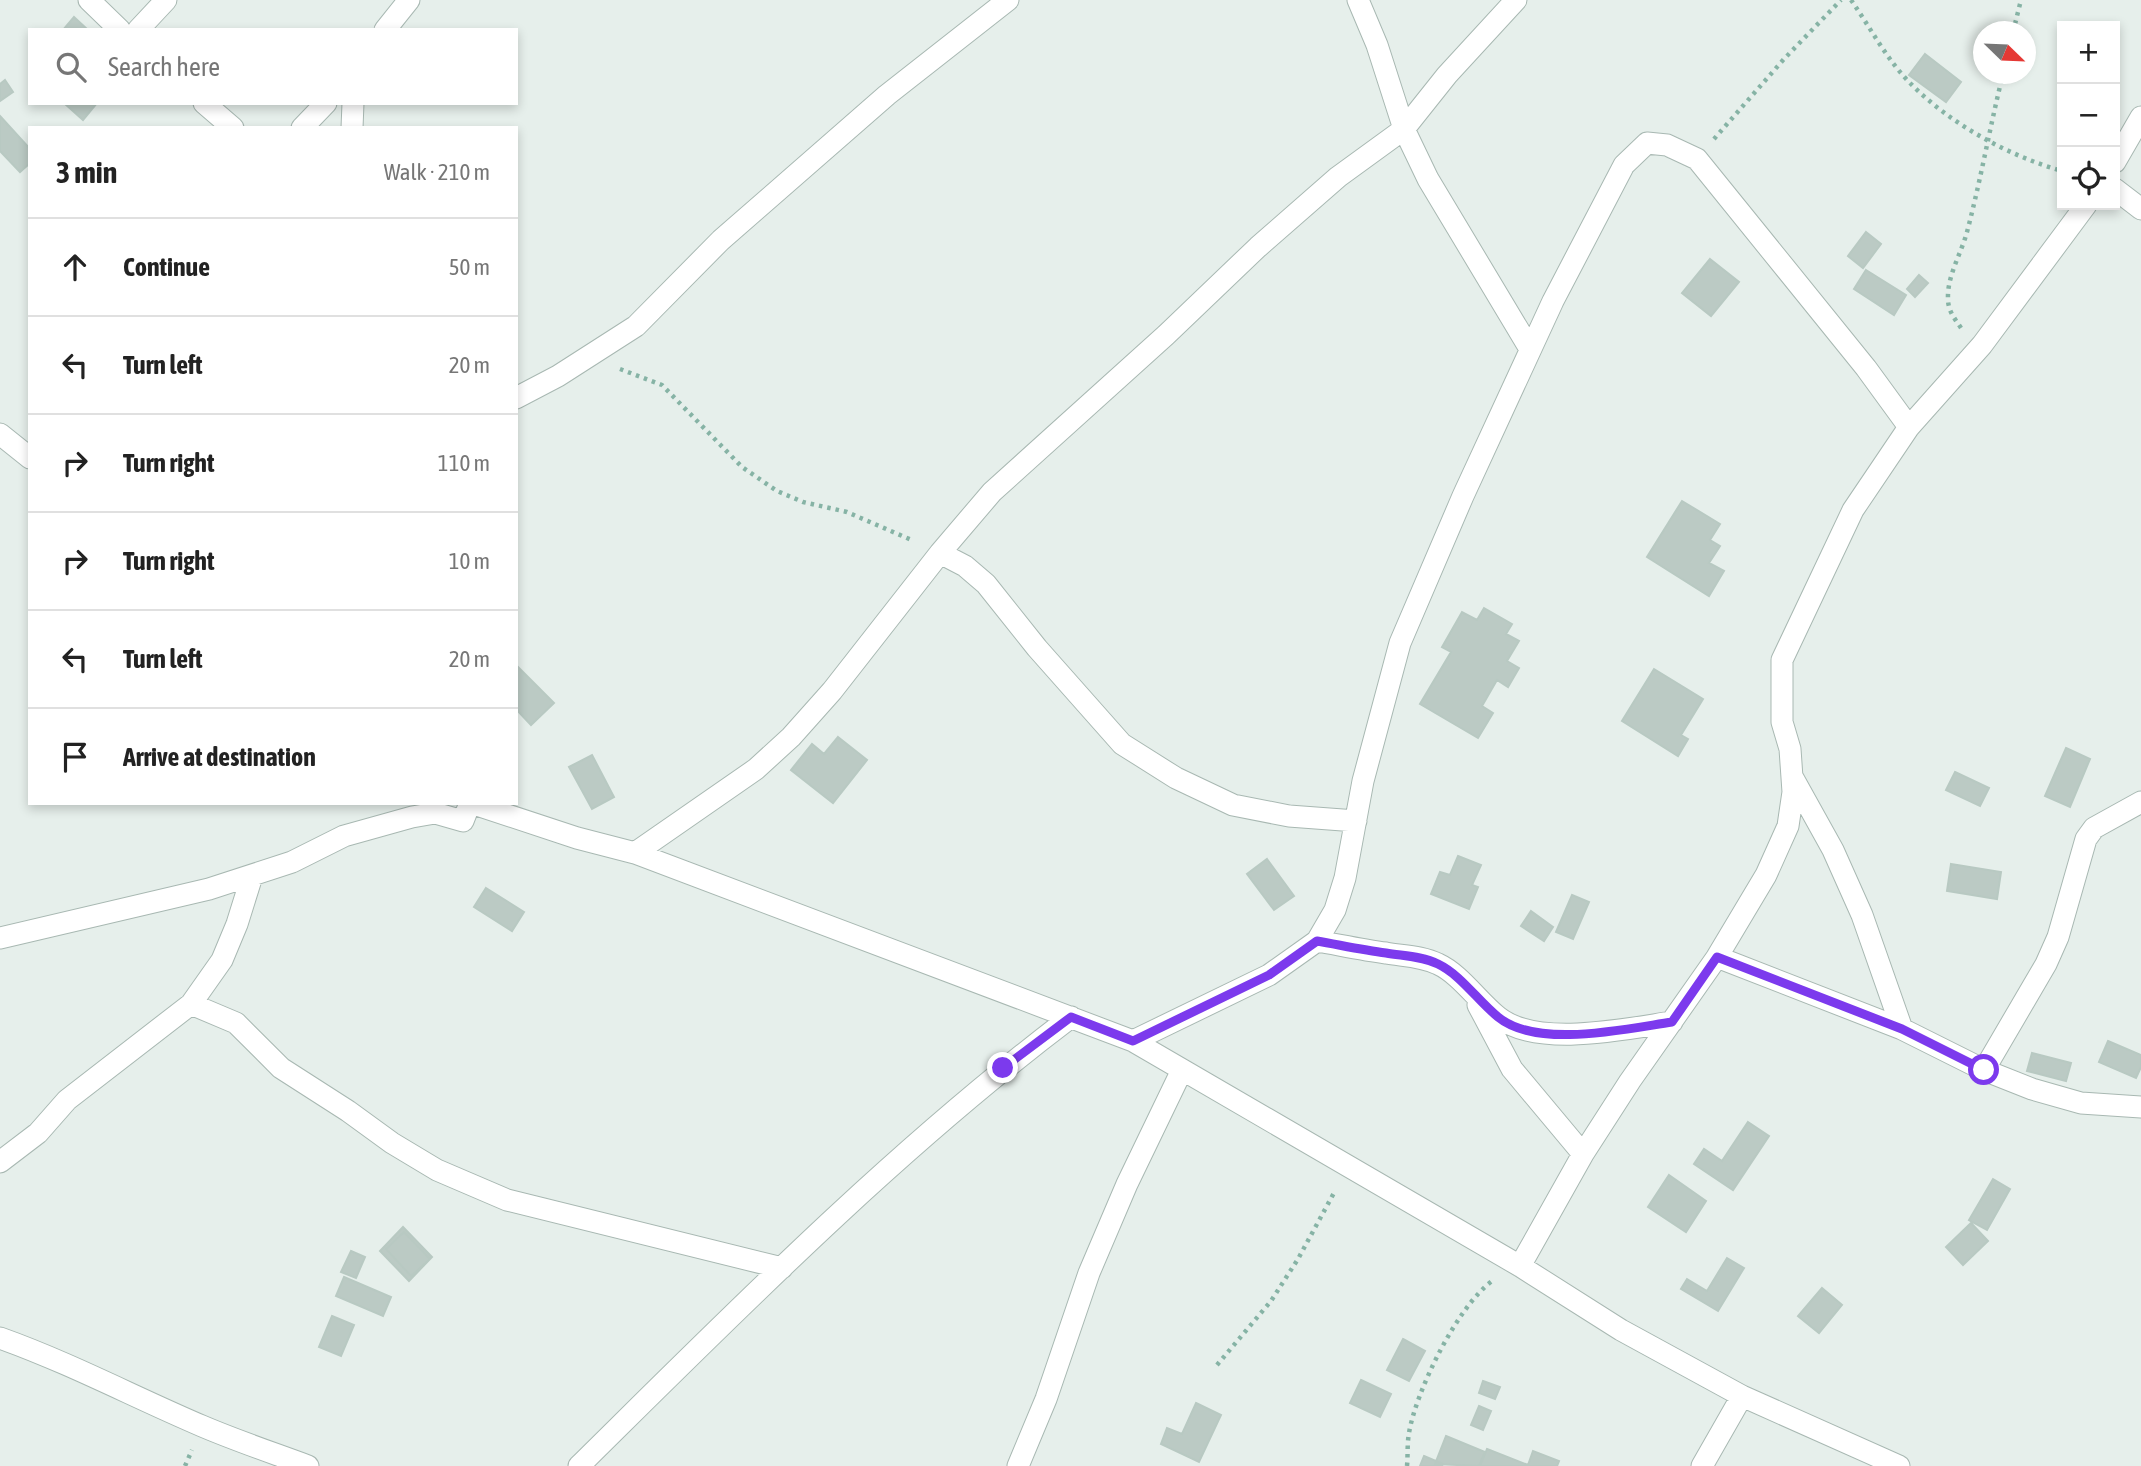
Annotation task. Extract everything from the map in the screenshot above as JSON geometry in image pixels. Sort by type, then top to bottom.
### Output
[{"type":"street","points":[[89,0],[118,28]]},
{"type":"street","points":[[140,28],[166,0]]},
{"type":"street","points":[[387,28],[409,0]]},
{"type":"street","points":[[518,397],[636,326],[720,240],[887,95],[1008,0]]},
{"type":"street","points":[[1358,0],[1377,45],[1404,130],[1428,179],[1530,349]]},
{"type":"street","points":[[635,853],[756,769],[790,737],[832,691],[940,553],[992,492],[1166,335],[1258,247],[1338,177],[1404,130],[1447,75],[1516,0]]},
{"type":"street","points":[[206,105],[231,126]]},
{"type":"street","points":[[304,126],[324,105]]},
{"type":"street","points":[[352,126],[354,105]]},
{"type":"street","points":[[2120,153],[2141,117]]},
{"type":"street","points":[[1133,1041],[1269,975],[1317,941],[1335,910],[1345,878],[1372,744],[1400,643],[1530,349],[1624,165],[1647,143],[1667,145],[1698,159],[1866,368],[1909,428]]},
{"type":"street","points":[[2120,193],[2141,209]]},
{"type":"street","points":[[1520,1266],[1583,1154],[1630,1081],[1717,957],[1766,875],[1788,826],[1793,792],[1790,750],[1782,722],[1782,660],[1853,510],[1909,428],[1982,345],[2082,210]]},
{"type":"street","points":[[0,434],[28,456]]},
{"type":"street","points":[[940,553],[965,566],[986,584],[1045,657],[1122,744],[1176,778],[1233,805],[1289,816],[1356,821]]},
{"type":"street","points":[[1791,776],[1833,850],[1862,915],[1902,1029]]},
{"type":"street","points":[[1984,1070],[2046,964],[2058,937],[2086,839],[2094,828],[2141,802]]},
{"type":"street","points":[[0,938],[209,889],[292,862],[344,836],[431,808],[463,821],[469,805]]},
{"type":"street","points":[[476,805],[577,838],[635,853],[1133,1041],[1520,1266],[1621,1330],[1742,1396],[1899,1466]]},
{"type":"street","points":[[0,1163],[38,1133],[67,1100],[191,1004],[222,960],[252,876]]},
{"type":"street","points":[[1317,941],[1413,957],[1438,964],[1458,976],[1473,995],[1501,1020],[1529,1031],[1555,1034],[1618,1030],[1672,1022]]},
{"type":"street","points":[[1717,957],[1902,1029],[1984,1070],[2032,1090],[2081,1103],[2141,1107]]},
{"type":"street","points":[[1473,995],[1512,1069],[1583,1154]]},
{"type":"street","points":[[191,1004],[236,1023],[281,1068],[437,1170],[507,1200],[782,1268]]},
{"type":"street","points":[[579,1466],[782,1268],[944,1120],[1003,1068],[1071,1017]]},
{"type":"street","points":[[1018,1466],[1046,1399],[1089,1273],[1126,1184],[1182,1070]]},
{"type":"street","points":[[0,1338],[110,1383],[203,1427],[308,1466]]},
{"type":"street","points":[[1702,1466],[1742,1396]]},
{"type":"path","points":[[1698,159],[1744,103],[1841,0]]},
{"type":"path","points":[[1851,0],[1909,82],[1928,100],[1986,140],[2015,156],[2057,170]]},
{"type":"path","points":[[2016,21],[2021,0]]},
{"type":"path","points":[[1982,345],[1961,328],[1949,310],[1948,297],[1951,277],[1966,236],[1978,190],[1986,140],[2000,84]]},
{"type":"path","points":[[586,358],[662,385],[742,467],[777,491],[803,502],[847,512],[940,553]]},
{"type":"path","points":[[1217,1365],[1271,1301],[1298,1259],[1348,1165]]},
{"type":"path","points":[[1408,1466],[1409,1434],[1414,1414],[1440,1352],[1465,1310],[1484,1287],[1501,1274],[1520,1266]]},
{"type":"building","points":[[74,17],[86,28],[65,28]]},
{"type":"building","points":[[1925,54],[1961,82],[1946,102],[1909,75]]},
{"type":"building","points":[[5,80],[13,92],[0,101],[0,84]]},
{"type":"building","points":[[66,105],[95,105],[83,120]]},
{"type":"building","points":[[0,116],[28,147],[28,165],[20,172],[0,151]]},
{"type":"building","points":[[1866,232],[1881,244],[1863,268],[1848,256]]},
{"type":"building","points":[[1710,259],[1739,282],[1711,316],[1682,293]]},
{"type":"building","points":[[1866,270],[1906,295],[1894,315],[1854,289]]},
{"type":"building","points":[[1919,275],[1928,283],[1915,297],[1907,289]]},
{"type":"building","points":[[1682,501],[1720,524],[1710,540],[1720,546],[1709,563],[1724,571],[1709,596],[1647,557]]},
{"type":"building","points":[[1484,608],[1512,624],[1506,634],[1519,641],[1507,661],[1519,668],[1508,687],[1497,680],[1482,706],[1493,713],[1478,738],[1420,704],[1451,652],[1442,647],[1462,612],[1477,620]]},
{"type":"building","points":[[518,667],[554,703],[531,725],[518,711]]},
{"type":"building","points":[[1654,669],[1703,699],[1681,735],[1688,739],[1678,756],[1622,721]]},
{"type":"building","points":[[838,737],[867,760],[833,803],[791,770],[812,744],[824,754]]},
{"type":"building","points":[[2066,748],[2090,759],[2070,807],[2045,796]]},
{"type":"building","points":[[592,755],[614,797],[592,809],[569,767]]},
{"type":"building","points":[[1955,772],[1989,788],[1980,806],[1946,790]]},
{"type":"building","points":[[1458,856],[1481,865],[1472,885],[1478,887],[1469,909],[1431,894],[1440,872],[1450,875]]},
{"type":"building","points":[[1267,859],[1294,896],[1274,910],[1247,874]]},
{"type":"building","points":[[1951,864],[2001,872],[1997,899],[1947,891]]},
{"type":"building","points":[[486,888],[524,912],[512,931],[474,907]]},
{"type":"building","points":[[1572,895],[1589,902],[1573,939],[1556,932]]},
{"type":"building","points":[[1531,911],[1553,927],[1544,941],[1521,926]]},
{"type":"building","points":[[2108,1041],[2141,1055],[2141,1067],[2136,1078],[2099,1062]]},
{"type":"building","points":[[2032,1053],[2071,1063],[2066,1081],[2027,1071]]},
{"type":"building","points":[[1748,1122],[1769,1136],[1733,1190],[1694,1164],[1704,1149],[1722,1161]]},
{"type":"building","points":[[1669,1175],[1706,1201],[1686,1232],[1648,1207]]},
{"type":"building","points":[[1993,1179],[2010,1189],[1987,1230],[1969,1220]]},
{"type":"building","points":[[1971,1223],[1988,1241],[1963,1265],[1946,1247]]},
{"type":"building","points":[[403,1227],[432,1257],[409,1281],[380,1251]]},
{"type":"building","points":[[404,1232],[430,1259],[411,1276],[386,1249]]},
{"type":"building","points":[[351,1251],[365,1257],[356,1278],[341,1272]]},
{"type":"building","points":[[1727,1258],[1744,1268],[1718,1311],[1681,1289],[1687,1279],[1707,1291]]},
{"type":"building","points":[[344,1277],[391,1297],[383,1316],[336,1296]]},
{"type":"building","points":[[1822,1288],[1842,1305],[1819,1333],[1798,1316]]},
{"type":"building","points":[[332,1316],[354,1325],[341,1356],[319,1347]]},
{"type":"building","points":[[1403,1339],[1425,1351],[1409,1381],[1387,1370]]},
{"type":"building","points":[[1361,1380],[1391,1394],[1380,1417],[1350,1403]]},
{"type":"building","points":[[1483,1381],[1500,1387],[1495,1399],[1479,1393]]},
{"type":"building","points":[[1196,1403],[1221,1415],[1199,1462],[1161,1444],[1167,1428],[1182,1434]]},
{"type":"building","points":[[1479,1406],[1491,1411],[1483,1430],[1471,1425]]},
{"type":"building","points":[[1446,1436],[1485,1452],[1479,1466],[1435,1464]]},
{"type":"building","points":[[1487,1449],[1528,1465],[1533,1451],[1559,1461],[1557,1466],[1480,1466]]},
{"type":"building","points":[[1424,1456],[1443,1464],[1420,1466]]},
{"type":"route","points":[[1003,1068],[1071,1017],[1133,1041],[1269,975],[1317,941],[1413,957],[1438,964],[1458,976],[1473,995],[1501,1020],[1529,1031],[1555,1034],[1618,1030],[1672,1022],[1717,957],[1902,1029],[1984,1070]]}]
